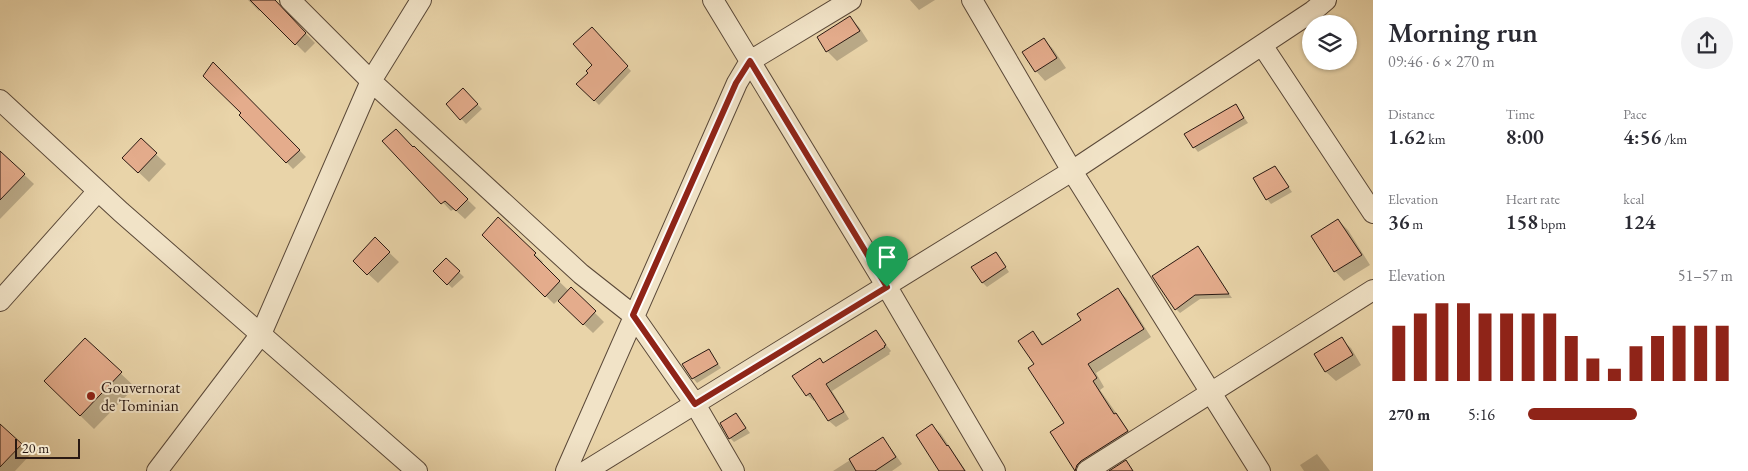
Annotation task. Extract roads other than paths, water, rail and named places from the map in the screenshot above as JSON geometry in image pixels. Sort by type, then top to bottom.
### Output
[{"type":"street","points":[[290,0],[371,81],[581,274],[633,315],[695,404],[734,471]]},
{"type":"street","points":[[156,471],[261,334],[371,81],[421,0]]},
{"type":"street","points":[[713,0],[887,287],[995,471]]},
{"type":"street","points":[[566,471],[736,83],[750,61],[851,0]]},
{"type":"street","points":[[972,0],[1072,171],[1260,471]]},
{"type":"street","points":[[586,471],[887,287],[1072,171],[1262,44],[1314,4]]},
{"type":"street","points":[[1262,44],[1373,213]]},
{"type":"street","points":[[0,100],[98,191],[417,471]]},
{"type":"street","points":[[0,302],[98,191]]},
{"type":"street","points":[[1087,471],[1373,290]]},
{"type":"place","name":"Gouvernorat de Tominian","points":[[91,396]]}]
